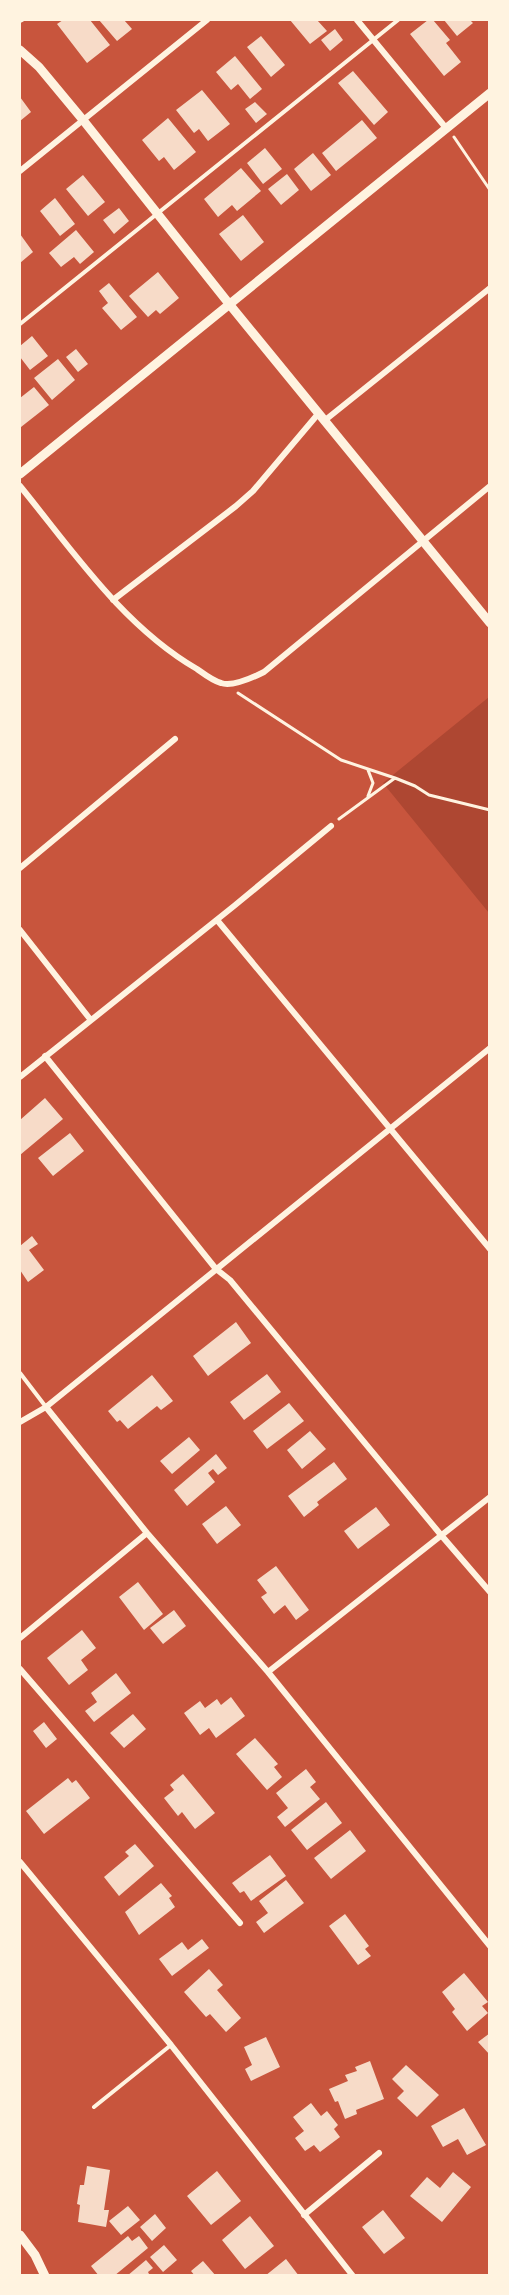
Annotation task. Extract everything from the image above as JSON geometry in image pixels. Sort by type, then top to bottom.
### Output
[{"type":"street","points":[[20,171],[207,20]]},
{"type":"street","points":[[357,20],[446,128]]},
{"type":"street","points":[[20,50],[39,66],[489,623]]},
{"type":"street","points":[[20,474],[489,93]]},
{"type":"street","points":[[113,600],[236,506],[253,491],[321,417],[489,288]]},
{"type":"street","points":[[20,486],[113,600],[154,640],[176,657],[222,684],[249,680],[264,672],[489,486]]},
{"type":"street","points":[[20,868],[175,739]]},
{"type":"street","points":[[20,1077],[331,826]]},
{"type":"street","points":[[217,920],[489,1249]]},
{"type":"street","points":[[20,930],[90,1019]]},
{"type":"street","points":[[20,1422],[46,1407],[489,1047]]},
{"type":"street","points":[[45,1056],[216,1269],[230,1280],[489,1592]]},
{"type":"street","points":[[46,1407],[147,1533],[268,1672],[489,1946]]},
{"type":"street","points":[[268,1672],[489,1497]]},
{"type":"street","points":[[20,1638],[147,1533]]},
{"type":"street","points":[[20,1669],[240,1923]]},
{"type":"street","points":[[20,1862],[171,2045],[353,2276]]},
{"type":"street","points":[[304,2215],[379,2153]]},
{"type":"street","points":[[20,2235],[35,2255],[45,2276]]},
{"type":"lane","points":[[20,324],[398,20]]},
{"type":"lane","points":[[20,1373],[46,1407]]},
{"type":"lane","points":[[94,2107],[171,2045]]},
{"type":"path","points":[[446,128],[460,143],[489,190]]},
{"type":"path","points":[[222,684],[341,760],[395,778],[429,795],[489,810]]},
{"type":"path","points":[[368,770],[373,783],[368,798]]},
{"type":"path","points":[[331,826],[395,778]]},
{"type":"shaded area","points":[[489,697],[489,913],[383,783]]},
{"type":"building","points":[[63,20],[90,20],[110,45],[87,63],[57,24]]},
{"type":"building","points":[[99,20],[124,20],[132,29],[117,41]]},
{"type":"building","points":[[290,20],[317,20],[327,31],[310,44]]},
{"type":"building","points":[[428,20],[433,20],[450,40],[446,43],[461,62],[444,76],[410,34]]},
{"type":"building","points":[[444,20],[470,20],[473,23],[457,36]]},
{"type":"building","points":[[335,29],[343,40],[330,51],[321,40]]},
{"type":"building","points":[[261,36],[285,65],[271,77],[247,47]]},
{"type":"building","points":[[235,56],[262,89],[250,99],[238,84],[231,90],[216,72]]},
{"type":"building","points":[[353,71],[388,112],[374,125],[338,83]]},
{"type":"building","points":[[202,90],[230,124],[208,141],[199,129],[194,133],[176,110]]},
{"type":"building","points":[[20,97],[31,112],[20,121]]},
{"type":"building","points":[[255,102],[267,114],[256,123],[245,109]]},
{"type":"building","points":[[168,118],[196,152],[174,170],[164,157],[159,161],[142,140]]},
{"type":"building","points":[[362,120],[377,138],[336,171],[322,153]]},
{"type":"building","points":[[265,148],[282,169],[263,184],[247,163]]},
{"type":"building","points":[[313,153],[331,175],[311,191],[294,169]]},
{"type":"building","points":[[241,168],[261,191],[237,211],[232,205],[218,217],[204,199]]},
{"type":"building","points":[[287,174],[299,190],[281,205],[268,189]]},
{"type":"building","points":[[83,175],[105,202],[88,216],[66,189]]},
{"type":"building","points":[[55,198],[75,224],[60,236],[40,211]]},
{"type":"building","points":[[119,208],[129,221],[114,234],[103,220]]},
{"type":"building","points":[[243,215],[264,242],[241,261],[219,234]]},
{"type":"building","points":[[76,230],[94,252],[80,264],[74,257],[61,267],[49,253]]},
{"type":"building","points":[[20,234],[33,252],[20,263]]},
{"type":"building","points":[[158,272],[179,298],[160,314],[156,310],[148,317],[129,296]]},
{"type":"building","points":[[109,283],[137,317],[121,330],[102,308],[108,303],[99,291]]},
{"type":"building","points":[[32,336],[48,356],[30,370],[20,357],[20,346]]},
{"type":"building","points":[[76,349],[88,364],[78,372],[66,357]]},
{"type":"building","points":[[58,359],[75,380],[52,400],[34,378]]},
{"type":"building","points":[[34,387],[49,405],[21,427],[20,398]]},
{"type":"building","points":[[45,1098],[63,1119],[20,1155],[20,1120]]},
{"type":"building","points":[[70,1133],[84,1151],[53,1176],[38,1158]]},
{"type":"building","points":[[32,1236],[38,1244],[29,1250],[44,1270],[28,1282],[20,1270],[20,1246]]},
{"type":"building","points":[[236,1322],[251,1343],[208,1376],[193,1356]]},
{"type":"building","points":[[267,1374],[281,1392],[244,1420],[230,1402]]},
{"type":"building","points":[[152,1375],[173,1401],[161,1410],[157,1406],[128,1429],[120,1420],[117,1422],[108,1411]]},
{"type":"building","points":[[289,1403],[304,1421],[267,1449],[253,1431]]},
{"type":"building","points":[[310,1431],[326,1449],[302,1469],[287,1450]]},
{"type":"building","points":[[189,1437],[200,1450],[172,1474],[160,1461]]},
{"type":"building","points":[[216,1454],[227,1468],[218,1475],[213,1469],[208,1473],[215,1482],[187,1506],[174,1490]]},
{"type":"building","points":[[334,1462],[347,1479],[317,1502],[319,1505],[304,1517],[288,1496]]},
{"type":"building","points":[[226,1506],[241,1525],[217,1544],[202,1524]]},
{"type":"building","points":[[376,1507],[390,1525],[358,1549],[344,1531]]},
{"type":"building","points":[[276,1566],[309,1610],[296,1620],[285,1605],[274,1614],[261,1597],[267,1593],[257,1580]]},
{"type":"building","points":[[138,1582],[163,1614],[144,1630],[119,1597]]},
{"type":"building","points":[[174,1610],[186,1626],[163,1644],[150,1628]]},
{"type":"building","points":[[82,1630],[96,1648],[81,1660],[88,1670],[69,1685],[47,1658]]},
{"type":"building","points":[[116,1673],[131,1693],[94,1722],[85,1711],[97,1702],[91,1693]]},
{"type":"building","points":[[231,1697],[245,1716],[216,1738],[209,1728],[200,1735],[184,1713],[200,1701],[205,1708],[217,1699],[221,1705]]},
{"type":"building","points":[[133,1714],[146,1729],[124,1748],[110,1733]]},
{"type":"building","points":[[44,1722],[57,1739],[46,1748],[33,1731]]},
{"type":"building","points":[[255,1738],[278,1764],[274,1767],[282,1777],[267,1790],[236,1754]]},
{"type":"building","points":[[306,1769],[316,1782],[310,1787],[320,1799],[285,1827],[277,1817],[288,1808],[276,1793]]},
{"type":"building","points":[[183,1774],[215,1813],[195,1829],[182,1812],[178,1816],[164,1798],[174,1790],[170,1785]]},
{"type":"building","points":[[68,1778],[72,1783],[76,1780],[90,1798],[44,1834],[26,1811]]},
{"type":"building","points":[[326,1802],[342,1823],[307,1850],[291,1830]]},
{"type":"building","points":[[350,1830],[366,1851],[331,1879],[314,1858]]},
{"type":"building","points":[[135,1844],[154,1866],[119,1896],[104,1877],[129,1856],[125,1852]]},
{"type":"building","points":[[270,1855],[286,1876],[251,1901],[244,1891],[240,1893],[232,1883]]},
{"type":"building","points":[[286,1880],[304,1903],[264,1933],[256,1922],[268,1913],[259,1901]]},
{"type":"building","points":[[161,1883],[172,1896],[169,1898],[175,1907],[139,1935],[125,1912]]},
{"type":"building","points":[[345,1914],[369,1946],[365,1949],[371,1956],[358,1965],[329,1926]]},
{"type":"building","points":[[202,1939],[209,1948],[172,1976],[159,1959],[182,1942],[188,1950]]},
{"type":"building","points":[[209,1969],[223,1985],[217,1990],[241,2018],[226,2032],[210,2014],[206,2017],[184,1992]]},
{"type":"building","points":[[464,1973],[488,2002],[482,2006],[488,2013],[467,2031],[452,2012],[455,2009],[442,1992]]},
{"type":"building","points":[[490,2033],[490,2055],[478,2042]]},
{"type":"building","points":[[266,2037],[280,2067],[251,2081],[245,2069],[252,2065],[244,2047]]},
{"type":"building","points":[[370,2061],[384,2099],[356,2110],[357,2114],[345,2119],[338,2101],[335,2102],[329,2089],[348,2081],[345,2075],[357,2071],[355,2067]]},
{"type":"building","points":[[406,2065],[439,2095],[417,2117],[397,2098],[404,2091],[392,2079]]},
{"type":"building","points":[[311,2103],[321,2116],[327,2111],[338,2125],[334,2129],[340,2137],[320,2152],[314,2145],[305,2151],[295,2138],[304,2131],[293,2117]]},
{"type":"building","points":[[464,2108],[486,2145],[467,2155],[458,2139],[443,2147],[431,2126]]},
{"type":"building","points":[[87,2166],[110,2170],[104,2210],[109,2210],[106,2227],[78,2222],[80,2205],[77,2204],[80,2185],[84,2185]]},
{"type":"building","points":[[217,2171],[241,2201],[211,2225],[187,2196]]},
{"type":"building","points":[[453,2172],[471,2187],[442,2222],[410,2196],[427,2177],[440,2188]]},
{"type":"building","points":[[128,2206],[140,2220],[121,2235],[109,2221]]},
{"type":"building","points":[[383,2210],[405,2238],[384,2254],[362,2227]]},
{"type":"building","points":[[155,2214],[166,2228],[152,2241],[140,2227]]},
{"type":"building","points":[[250,2216],[274,2246],[245,2269],[222,2240]]},
{"type":"building","points":[[128,2236],[132,2241],[139,2236],[148,2248],[114,2276],[99,2276],[91,2266]]},
{"type":"building","points":[[164,2245],[177,2260],[163,2272],[150,2257]]},
{"type":"building","points":[[286,2259],[299,2276],[265,2276]]},
{"type":"building","points":[[146,2260],[153,2268],[148,2272],[150,2276],[127,2276]]},
{"type":"building","points":[[203,2261],[216,2276],[195,2276],[191,2271]]}]
